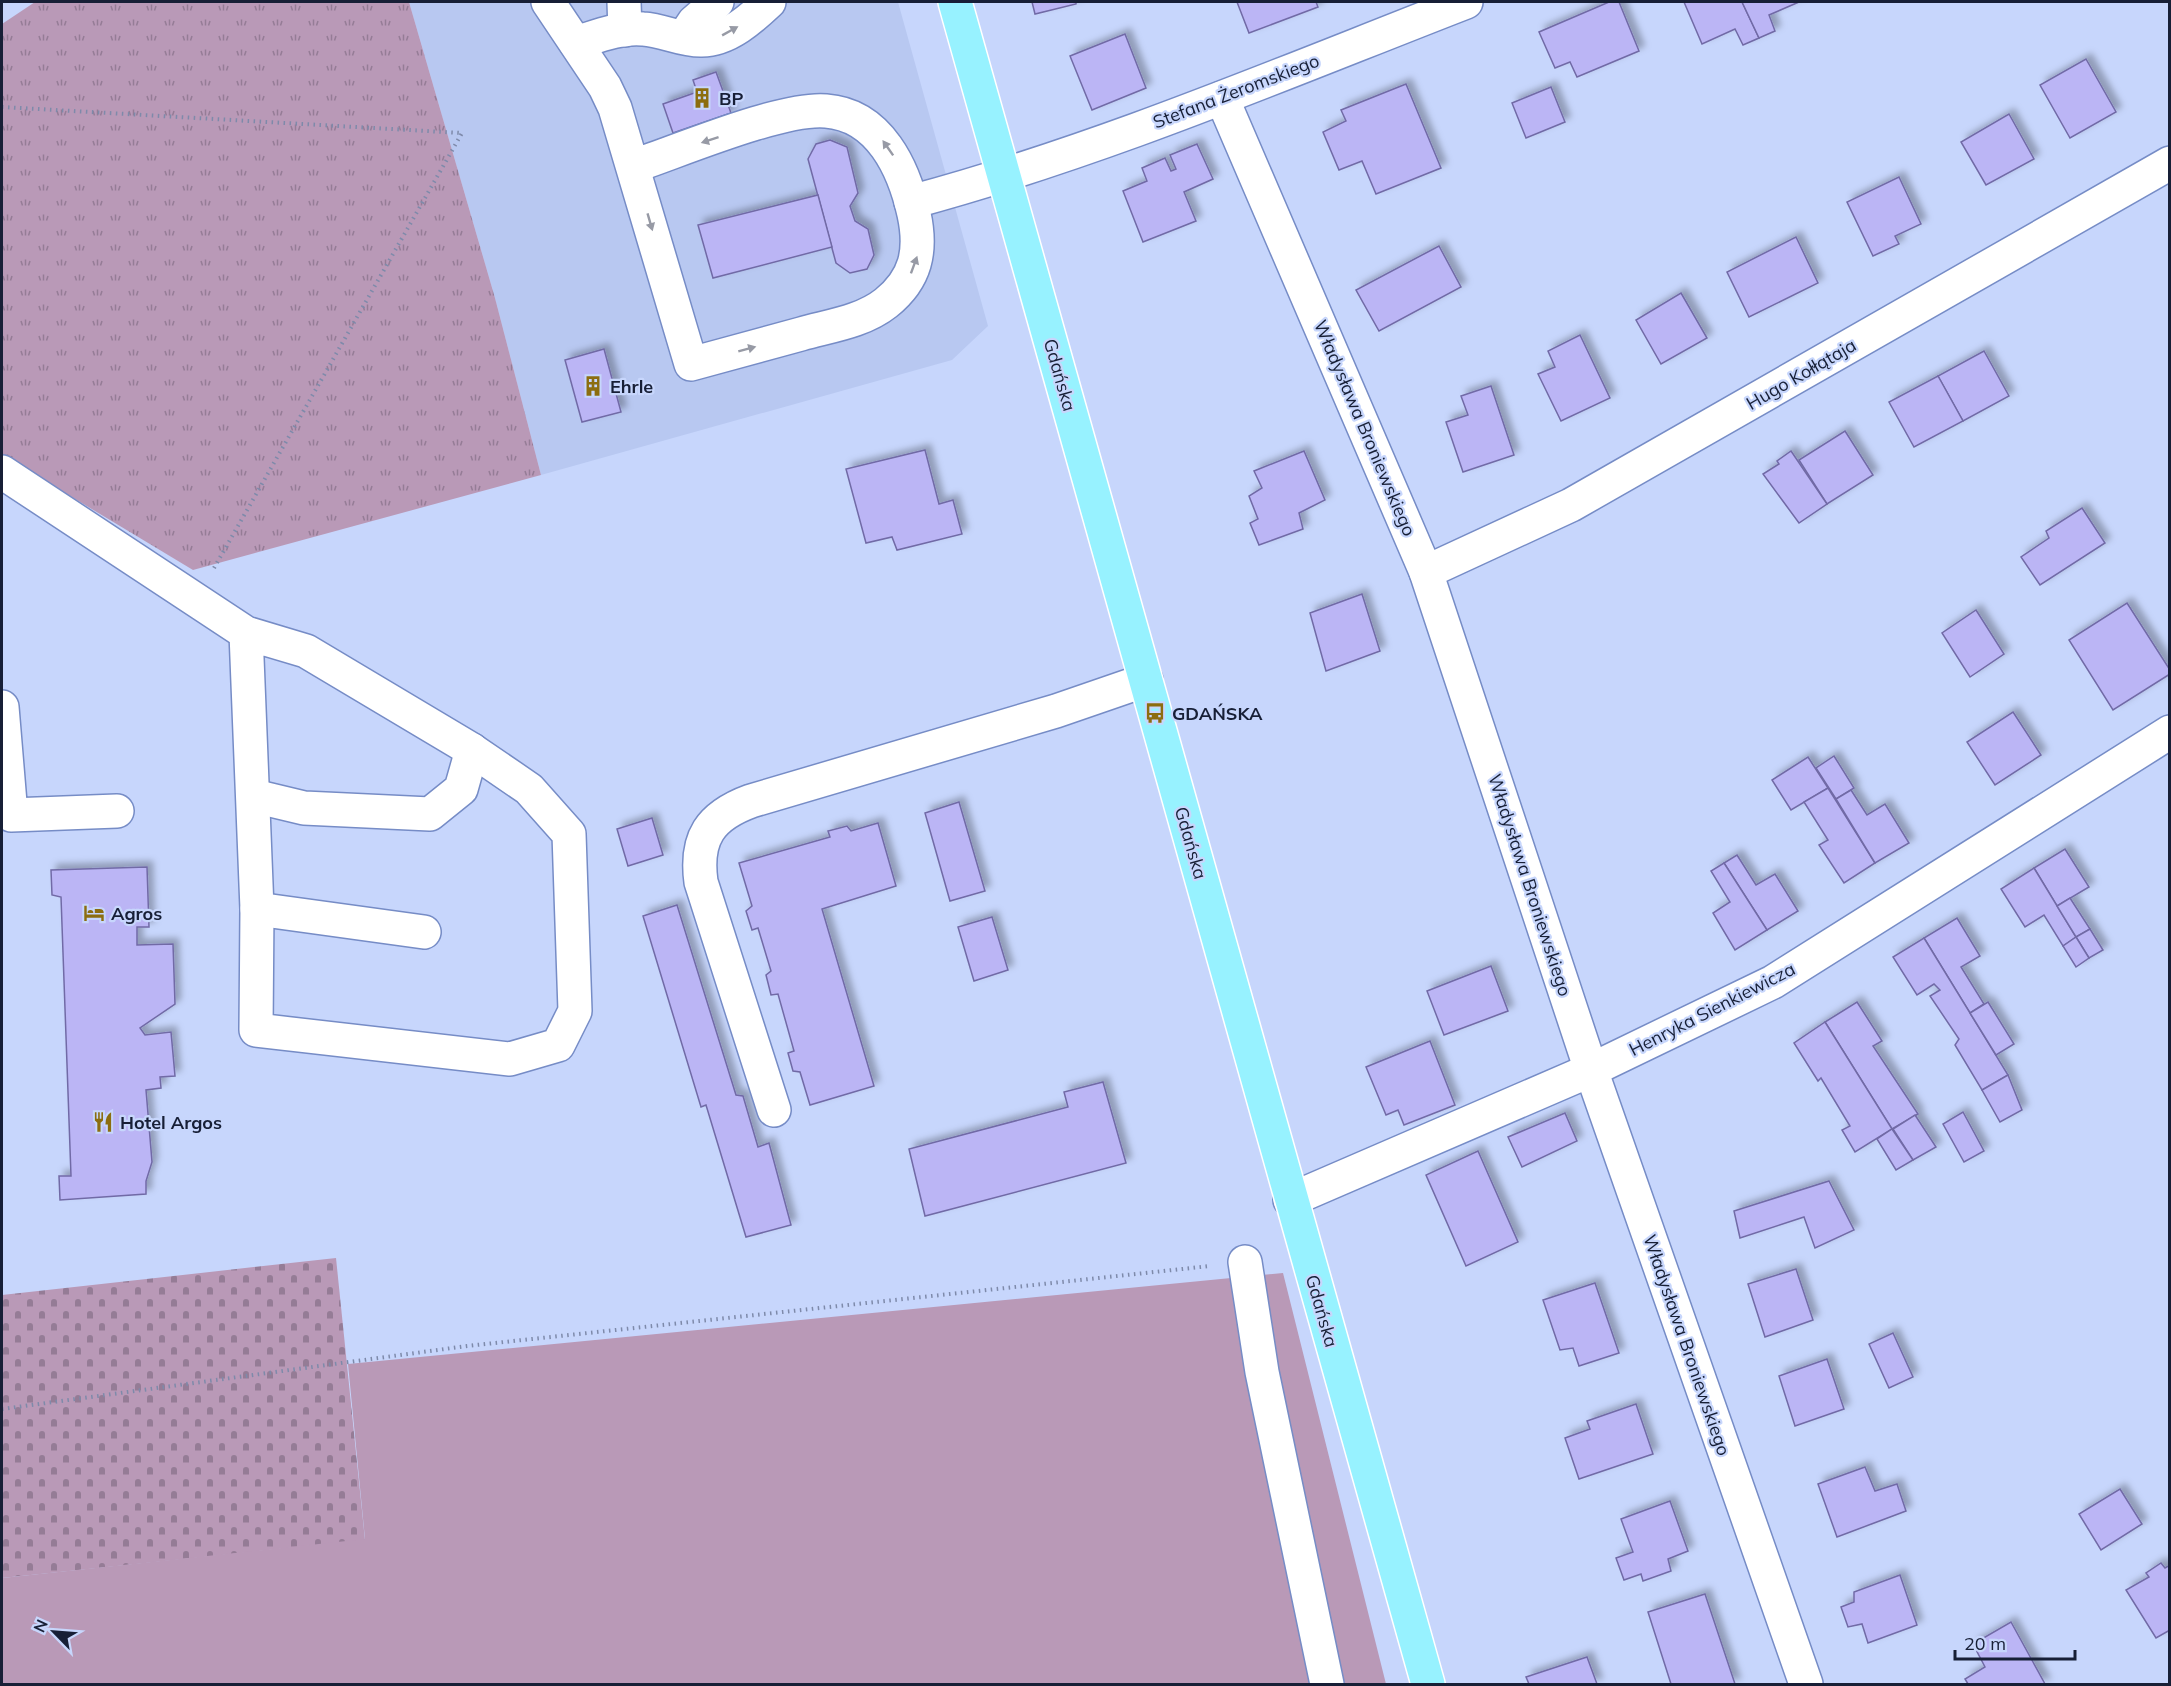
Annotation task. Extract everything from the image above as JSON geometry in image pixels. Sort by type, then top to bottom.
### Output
[{"type":"main road","name":"Gdańska","points":[[955,2],[1290,1200],[1428,1684]]},
{"type":"street","points":[[548,2],[610,97],[634,166],[691,364],[856,319],[885,304],[908,279],[917,262],[918,243],[911,202],[896,159],[882,140],[866,126],[826,111],[795,114],[760,124],[634,166]]},
{"type":"street","points":[[684,37],[694,22],[717,2]]},
{"type":"street","points":[[576,44],[609,31],[624,16],[642,28],[701,41],[717,38],[743,24],[769,2]]},
{"type":"street","name":"Stefana Żeromskiego","points":[[911,202],[1004,177],[1222,98],[1466,2]]},
{"type":"street","name":"Władysława Broniewskiego","points":[[1222,98],[1426,572],[1591,1070],[1806,1684]]},
{"type":"street","name":"Hugo Kołłątaja","points":[[1426,572],[1571,505],[2169,163]]},
{"type":"street","points":[[2,474],[246,633],[306,651],[472,750],[530,789],[569,834],[575,1011],[558,1045],[510,1059],[256,1030],[257,909],[246,633]]},
{"type":"street","points":[[774,1110],[701,882],[698,861],[700,850],[714,822],[731,808],[751,801],[1056,711],[1146,680]]},
{"type":"street","points":[[2,707],[11,815],[117,811]]},
{"type":"street","name":"Henryka Sienkiewicza","points":[[1290,1200],[1591,1070],[1773,982],[2169,732]]},
{"type":"street","points":[[254,795],[304,808],[430,814],[461,789],[472,750]]},
{"type":"street","points":[[257,909],[424,932]]},
{"type":"street","points":[[1245,1262],[1262,1372],[1327,1684]]},
{"type":"path","points":[[2,107],[462,133],[196,600]]},
{"type":"path","points":[[2,1409],[467,1346],[1245,1262]]},
{"type":"shaded area","points":[[409,2],[898,2],[988,326],[952,360],[541,475],[495,298]]},
{"type":"green space","points":[[35,2],[409,2],[495,298],[541,475],[193,570],[2,455],[2,24]]},
{"type":"green space","points":[[336,1258],[365,1540],[2,1578],[2,1295]]},
{"type":"green space","points":[[1283,1273],[1386,1684],[2,1684],[2,1578],[365,1539],[348,1364]]},
{"type":"building","points":[[1032,2],[1076,2],[1076,4],[1035,14]]},
{"type":"building","points":[[1237,2],[1316,2],[1318,7],[1249,33]]},
{"type":"building","points":[[1609,2],[1619,2],[1639,51],[1577,77],[1570,62],[1555,68],[1539,32]]},
{"type":"building","points":[[1684,2],[1742,2],[1759,38],[1743,45],[1735,29],[1702,44]]},
{"type":"building","points":[[1742,2],[1799,2],[1769,15],[1775,31],[1759,38]]},
{"type":"building","points":[[1125,34],[1146,88],[1092,110],[1070,56]]},
{"type":"building","points":[[2086,59],[2116,112],[2070,138],[2040,85]]},
{"type":"building","name":"BP","points":[[716,72],[731,113],[673,133],[663,104],[697,92],[693,80]]},
{"type":"building","points":[[1406,84],[1441,168],[1376,194],[1362,161],[1339,170],[1323,132],[1346,121],[1341,110]]},
{"type":"building","points":[[1551,87],[1565,122],[1526,138],[1512,103]]},
{"type":"building","points":[[2009,114],[2034,159],[1986,185],[1961,142]]},
{"type":"building","points":[[830,140],[847,147],[858,193],[850,206],[855,221],[868,229],[874,255],[867,269],[850,273],[836,263],[808,159],[816,144]]},
{"type":"building","points":[[1197,144],[1213,179],[1184,192],[1196,221],[1143,242],[1123,191],[1147,181],[1142,168],[1165,158],[1171,171],[1176,169],[1170,155]]},
{"type":"building","points":[[1899,177],[1921,224],[1895,236],[1899,244],[1873,256],[1847,202]]},
{"type":"building","points":[[818,195],[832,247],[713,278],[698,225]]},
{"type":"building","points":[[1796,237],[1818,283],[1749,317],[1727,272]]},
{"type":"building","points":[[1439,246],[1461,287],[1379,331],[1356,290]]},
{"type":"building","points":[[1681,293],[1707,338],[1661,364],[1636,320]]},
{"type":"building","points":[[1580,335],[1610,398],[1561,421],[1538,374],[1555,367],[1548,351]]},
{"type":"building","name":"Ehrle","points":[[604,349],[621,412],[582,422],[565,360]]},
{"type":"building","points":[[1984,351],[2009,396],[1963,421],[1938,376]]},
{"type":"building","points":[[1938,376],[1963,421],[1914,447],[1889,402]]},
{"type":"building","points":[[1491,386],[1514,455],[1463,472],[1446,422],[1468,415],[1461,396]]},
{"type":"building","points":[[1845,431],[1873,475],[1827,504],[1799,460]]},
{"type":"building","points":[[925,450],[939,504],[953,500],[962,534],[897,550],[892,537],[866,543],[846,469]]},
{"type":"building","points":[[1304,451],[1325,500],[1299,513],[1303,529],[1259,545],[1250,523],[1258,519],[1249,496],[1262,488],[1254,471]]},
{"type":"building","points":[[1791,451],[1827,504],[1799,523],[1763,474],[1779,464],[1777,461]]},
{"type":"building","points":[[2082,508],[2105,543],[2040,585],[2021,557],[2049,538],[2046,531]]},
{"type":"building","points":[[1362,594],[1380,651],[1326,671],[1310,613]]},
{"type":"building","points":[[2127,603],[2170,670],[2170,674],[2113,710],[2069,640]]},
{"type":"building","points":[[1976,610],[2004,654],[1970,677],[1942,633]]},
{"type":"building","points":[[2013,712],[2041,755],[1995,785],[1967,742]]},
{"type":"building","points":[[1834,756],[1854,788],[1836,799],[1816,768]]},
{"type":"building","points":[[1808,757],[1828,788],[1791,810],[1772,780]]},
{"type":"building","points":[[1828,788],[1875,863],[1844,883],[1819,845],[1828,840],[1804,802]]},
{"type":"building","points":[[1851,790],[1867,815],[1885,804],[1909,843],[1875,863],[1836,799]]},
{"type":"building","points":[[959,802],[985,891],[950,901],[925,813]]},
{"type":"building","points":[[652,818],[663,855],[628,866],[617,829]]},
{"type":"building","points":[[878,823],[896,886],[822,909],[874,1086],[810,1105],[800,1072],[793,1071],[788,1053],[794,1051],[778,994],[771,995],[766,975],[771,971],[758,928],[752,930],[746,911],[752,906],[739,863],[830,837],[828,831],[847,826],[851,831]]},
{"type":"building","points":[[2065,849],[2089,887],[2057,906],[2034,868]]},
{"type":"building","points":[[1737,855],[1756,885],[1775,874],[1798,911],[1767,930],[1724,863]]},
{"type":"building","points":[[1724,863],[1767,930],[1735,950],[1713,913],[1730,902],[1711,871]]},
{"type":"building","points":[[147,867],[149,927],[137,927],[137,945],[173,944],[175,1004],[140,1028],[145,1035],[171,1032],[175,1076],[160,1077],[161,1088],[146,1090],[152,1162],[146,1181],[146,1194],[60,1200],[59,1176],[71,1176],[61,897],[52,895],[51,870]]},
{"type":"building","points":[[2034,868],[2076,937],[2063,946],[2044,915],[2025,927],[2001,889]]},
{"type":"building","points":[[2070,898],[2090,929],[2076,937],[2057,906]]},
{"type":"building","points":[[677,905],[736,1095],[743,1096],[758,1147],[769,1143],[791,1225],[746,1237],[706,1105],[701,1107],[643,916]]},
{"type":"building","points":[[992,917],[1008,970],[974,981],[958,927]]},
{"type":"building","points":[[1957,918],[1980,956],[1961,967],[1984,1004],[1970,1013],[1924,938]]},
{"type":"building","points":[[2090,929],[2103,950],[2089,958],[2076,937]]},
{"type":"building","points":[[2076,937],[2089,958],[2076,967],[2063,946]]},
{"type":"building","points":[[1924,938],[2008,1075],[1982,1090],[1955,1045],[1959,1039],[1930,996],[1940,990],[1934,984],[1917,995],[1893,957]]},
{"type":"building","points":[[1491,966],[1508,1011],[1444,1035],[1427,991]]},
{"type":"building","points":[[1857,1002],[1882,1041],[1873,1046],[1918,1114],[1892,1129],[1825,1022]]},
{"type":"building","points":[[1988,1002],[2014,1044],[1996,1055],[1970,1013]]},
{"type":"building","points":[[1825,1022],[1892,1129],[1855,1152],[1842,1130],[1850,1126],[1821,1078],[1818,1081],[1794,1043]]},
{"type":"building","points":[[1430,1041],[1455,1105],[1404,1125],[1398,1110],[1386,1115],[1366,1067]]},
{"type":"building","points":[[2008,1075],[2022,1110],[2000,1122],[1982,1090]]},
{"type":"building","points":[[1103,1082],[1126,1163],[925,1216],[909,1149],[1068,1107],[1064,1092]]},
{"type":"building","points":[[1963,1112],[1984,1151],[1964,1162],[1943,1124]]},
{"type":"building","points":[[1565,1113],[1577,1141],[1522,1167],[1508,1137]]},
{"type":"building","points":[[1915,1115],[1936,1147],[1913,1160],[1893,1129]]},
{"type":"building","points":[[1892,1129],[1913,1160],[1896,1170],[1877,1139]]},
{"type":"building","points":[[1478,1151],[1518,1242],[1466,1266],[1426,1175]]},
{"type":"building","points":[[1829,1181],[1854,1230],[1815,1248],[1804,1217],[1740,1238],[1734,1211]]},
{"type":"building","points":[[1796,1269],[1813,1320],[1765,1337],[1748,1284]]},
{"type":"building","points":[[1595,1283],[1619,1353],[1579,1366],[1573,1348],[1560,1350],[1543,1300]]},
{"type":"building","points":[[1893,1333],[1913,1377],[1889,1388],[1869,1344]]},
{"type":"building","points":[[1827,1359],[1844,1409],[1795,1426],[1779,1376]]},
{"type":"building","points":[[1636,1404],[1653,1454],[1579,1479],[1565,1438],[1590,1429],[1587,1421]]},
{"type":"building","points":[[1865,1467],[1875,1491],[1897,1484],[1906,1511],[1837,1537],[1818,1484]]},
{"type":"building","points":[[2120,1489],[2142,1524],[2101,1550],[2079,1514]]},
{"type":"building","points":[[1670,1501],[1688,1551],[1668,1559],[1671,1571],[1643,1581],[1641,1574],[1624,1580],[1616,1558],[1633,1552],[1621,1519]]},
{"type":"building","points":[[2161,1563],[2165,1568],[2170,1565],[2170,1630],[2156,1638],[2126,1590],[2149,1577],[2146,1573]]},
{"type":"building","points":[[1900,1575],[1917,1625],[1868,1643],[1862,1624],[1848,1627],[1841,1607],[1854,1602],[1854,1592]]},
{"type":"building","points":[[1705,1594],[1735,1684],[1671,1684],[1648,1612]]},
{"type":"building","points":[[2011,1622],[2045,1684],[1968,1684],[1965,1679],[1985,1667],[1973,1644]]},
{"type":"building","points":[[1587,1657],[1597,1684],[1529,1684],[1526,1677]]},
{"type":"place","name":"BP","points":[[702,98]]},
{"type":"place","name":"Ehrle","points":[[593,386]]},
{"type":"place","name":"GDAŃSKA","points":[[1155,713]]},
{"type":"place","name":"Agros","points":[[94,913]]},
{"type":"place","name":"Hotel Argos","points":[[103,1122]]}]
